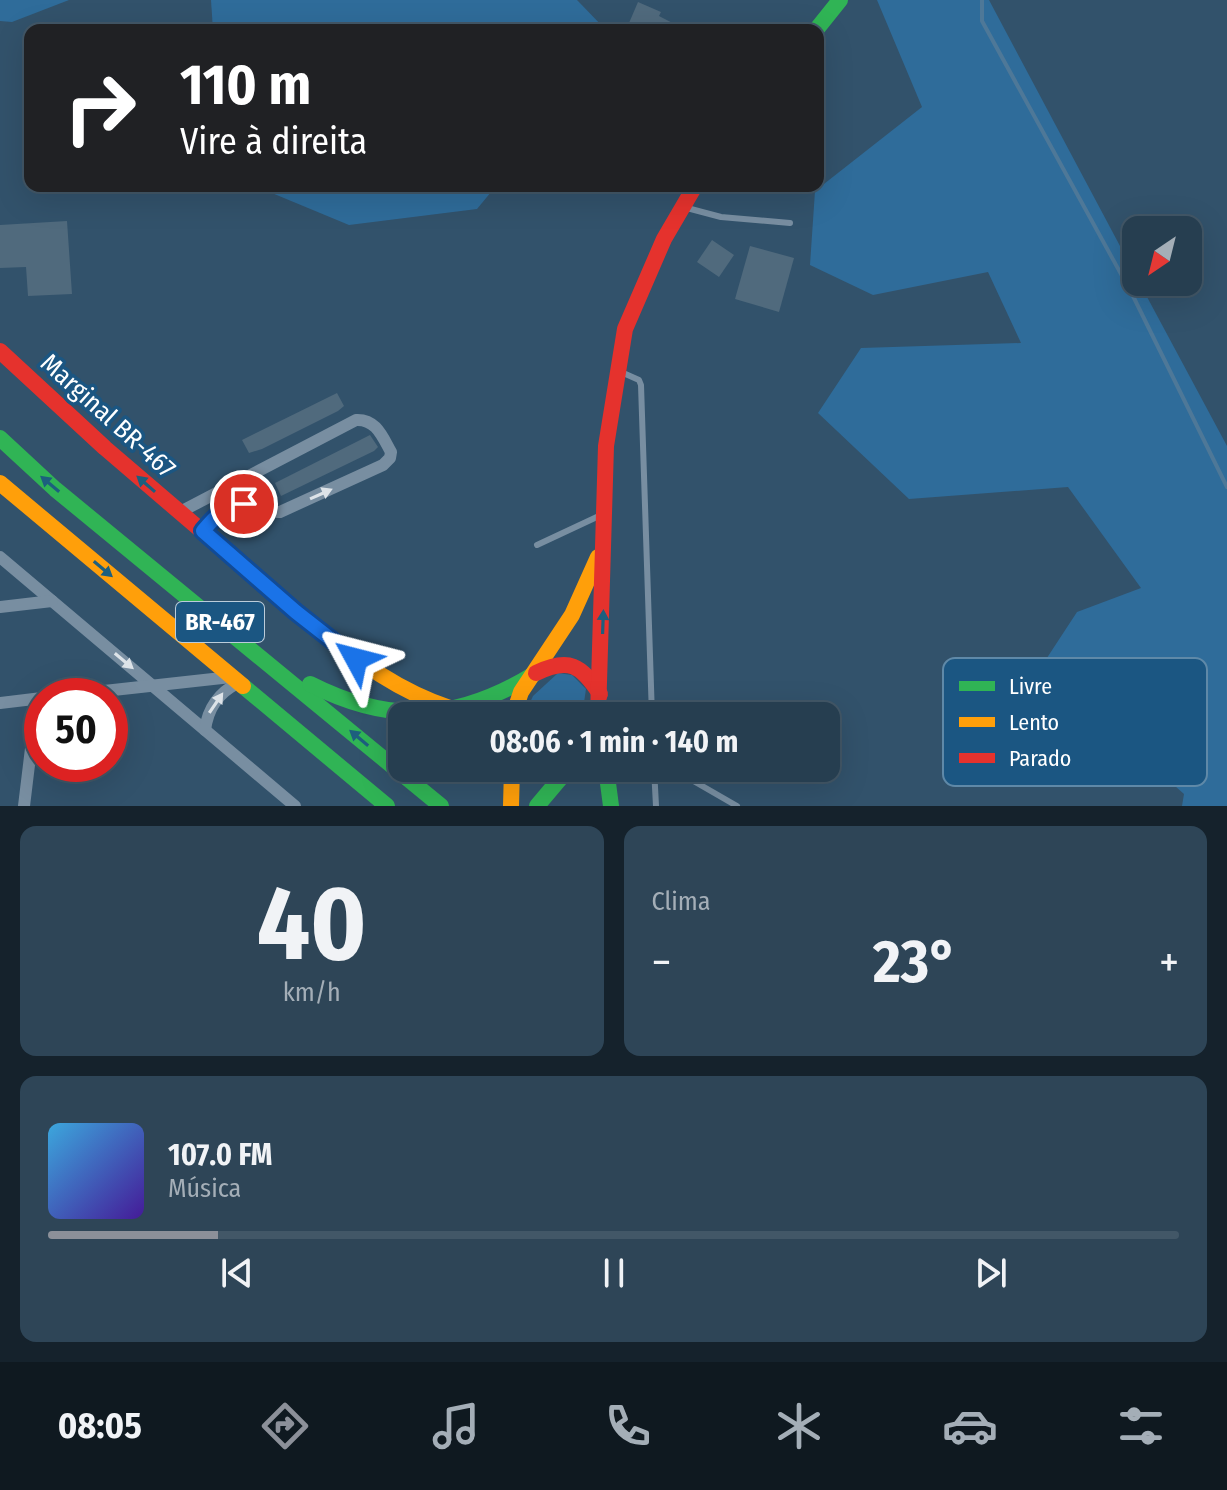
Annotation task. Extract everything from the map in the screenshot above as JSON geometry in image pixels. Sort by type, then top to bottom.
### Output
[{"type":"main road","points":[[821,24],[840,0]]},
{"type":"main road","points":[[600,702],[601,551],[606,446],[625,329],[652,264],[691,192]]},
{"type":"main road","name":"Marginal BR-467","points":[[0,351],[105,448],[296,612],[377,675],[431,702]]},
{"type":"main road","name":"BR-467","points":[[0,438],[47,481],[441,806]]},
{"type":"main road","name":"BR-467","points":[[0,483],[387,806]]},
{"type":"main road","points":[[518,702],[521,692],[572,615],[601,551]]},
{"type":"main road","points":[[237,636],[329,695],[353,705],[388,712]]},
{"type":"main road","points":[[478,702],[504,693],[550,665],[566,663],[580,668],[591,678],[598,702]]},
{"type":"main road","points":[[511,806],[512,782]]},
{"type":"main road","points":[[537,806],[557,782]]},
{"type":"main road","points":[[608,782],[611,806]]},
{"type":"street","points":[[180,512],[356,420],[374,424],[391,452],[383,465],[280,512],[244,504],[233,505],[218,514],[203,531]]},
{"type":"street","points":[[203,500],[218,514]]},
{"type":"street","points":[[0,557],[295,806]]},
{"type":"street","points":[[0,607],[52,601]]},
{"type":"street","points":[[128,688],[235,680]]},
{"type":"street","points":[[205,730],[213,704],[235,680]]},
{"type":"street","points":[[0,703],[24,700]]},
{"type":"street","points":[[24,806],[28,782]]},
{"type":"lane","points":[[682,206],[721,217],[790,223]]},
{"type":"lane","points":[[618,370],[639,380],[641,385],[652,702]]},
{"type":"lane","points":[[537,545],[602,514]]},
{"type":"lane","points":[[655,782],[656,806]]},
{"type":"lane","points":[[695,782],[737,806]]},
{"type":"shaded area","points":[[0,0],[69,0],[12,22],[0,21]]},
{"type":"shaded area","points":[[211,0],[577,0],[600,24],[213,24]]},
{"type":"shaded area","points":[[877,0],[989,0],[1122,250],[1122,296],[1147,296],[1227,446],[1227,806],[1182,806],[1184,794],[1175,786],[1207,786],[1207,658],[1047,658],[1077,612],[1141,588],[1068,487],[909,499],[818,413],[861,348],[1021,343],[988,272],[873,295],[810,265],[815,192],[824,192],[824,184],[922,107]]},
{"type":"shaded area","points":[[269,192],[491,192],[477,209],[349,225]]},
{"type":"shaded area","points":[[558,673],[572,675],[586,689],[584,702],[530,702]]},
{"type":"building","points":[[638,2],[661,12],[659,16],[674,24],[631,24]]},
{"type":"building","points":[[67,221],[72,294],[28,296],[26,267],[0,268],[0,225]]},
{"type":"building","points":[[712,240],[734,255],[719,277],[697,262]]},
{"type":"building","points":[[750,246],[794,258],[779,312],[735,299]]},
{"type":"building","points":[[337,393],[344,406],[338,411],[249,453],[242,440]]},
{"type":"building","points":[[370,435],[378,447],[374,451],[281,496],[275,483]]},
{"type":"waterway","points":[[982,0],[982,21],[1132,294],[1227,487]]},
{"type":"traffic: fast","points":[[821,24],[840,0]]},
{"type":"traffic: fast","points":[[0,438],[55,489],[441,806]]},
{"type":"traffic: fast","points":[[310,684],[368,706],[424,712],[451,709],[478,701],[534,674]]},
{"type":"traffic: fast","points":[[243,686],[387,806]]},
{"type":"traffic: fast","points":[[537,806],[557,782]]},
{"type":"traffic: fast","points":[[608,782],[611,806]]},
{"type":"traffic: slow","points":[[0,483],[243,686]]},
{"type":"traffic: slow","points":[[518,702],[521,692],[572,615],[598,557]]},
{"type":"traffic: slow","points":[[307,621],[392,682],[434,702]]},
{"type":"traffic: slow","points":[[511,806],[512,782]]},
{"type":"traffic: jam","points":[[598,702],[606,446],[625,329],[664,239],[691,192]]},
{"type":"traffic: jam","points":[[0,351],[105,448],[307,621]]},
{"type":"traffic: jam","points":[[536,673],[557,665],[573,667],[587,676],[600,694]]},
{"type":"route","points":[[244,504],[233,505],[218,514],[203,531],[296,612],[356,659]]}]
